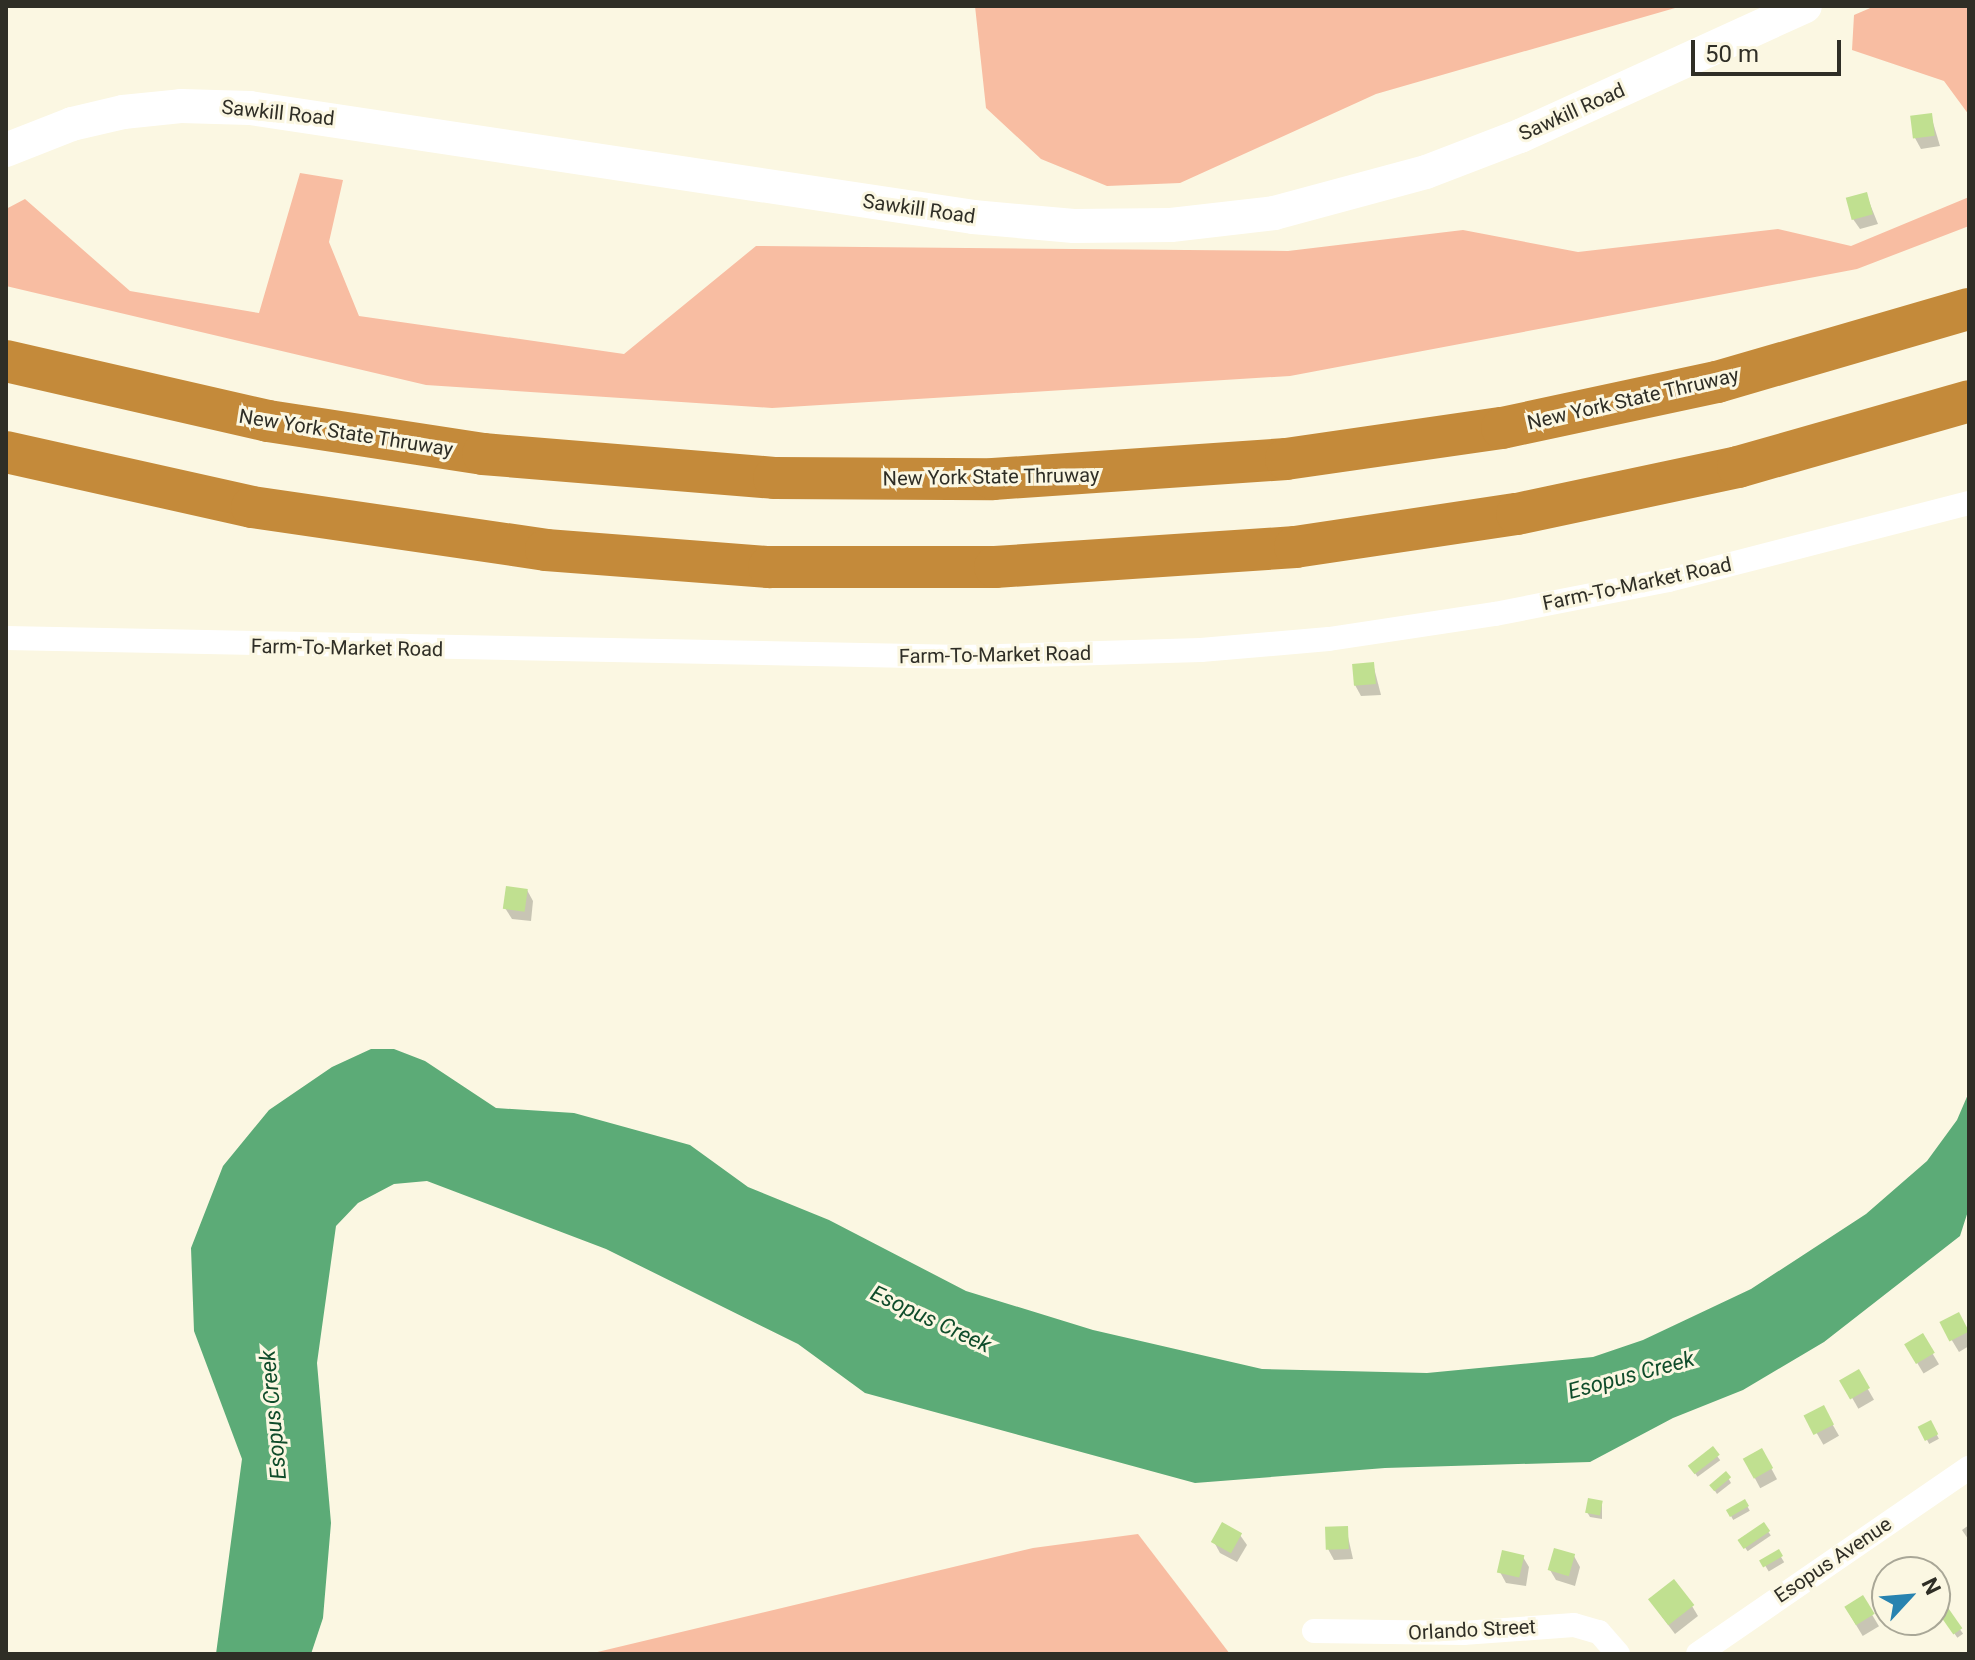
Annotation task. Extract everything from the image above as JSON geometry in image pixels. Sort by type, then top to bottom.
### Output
[{"type":"highway","name":"New York State Thruway","points":[[6,361],[254,419],[483,454],[774,478],[993,479],[1286,459],[1502,428],[1717,382],[1969,309]]},
{"type":"highway","points":[[6,452],[266,510],[546,550],[769,567],[995,567],[1295,547],[1517,514],[1738,467],[1969,401]]},
{"type":"street","name":"Sawkill Road","points":[[6,150],[72,124],[123,112],[181,106],[250,108],[973,217],[1074,226],[1171,225],[1274,213],[1426,172],[1520,136],[1805,6]]},
{"type":"street","name":"Farm-To-Market Road","points":[[6,638],[964,657],[1201,650],[1329,639],[1495,614],[1669,580],[1969,503]]},
{"type":"street","name":"Esopus Avenue","points":[[1698,1654],[1969,1468]]},
{"type":"street","name":"Orlando Street","points":[[1314,1631],[1463,1633],[1574,1625],[1599,1632],[1618,1654]]},
{"type":"shaded area","points":[[975,6],[1682,6],[1376,94],[1180,183],[1107,186],[1041,159],[986,108]]},
{"type":"shaded area","points":[[1875,6],[1969,6],[1969,115],[1944,81],[1852,50],[1854,15]]},
{"type":"shaded area","points":[[300,173],[343,180],[329,242],[359,316],[624,354],[756,246],[1288,251],[1463,230],[1578,252],[1778,229],[1851,246],[1969,197],[1969,226],[1857,269],[1290,376],[772,408],[426,385],[6,286],[6,209],[25,199],[130,291],[259,313]]},
{"type":"shaded area","points":[[1138,1534],[1230,1654],[589,1654],[1033,1548]]},
{"type":"water","name":"Esopus Creek","points":[[371,1049],[394,1049],[425,1061],[496,1108],[574,1113],[690,1145],[748,1187],[829,1220],[966,1291],[1093,1330],[1262,1369],[1427,1373],[1593,1357],[1643,1340],[1751,1289],[1866,1214],[1927,1161],[1957,1120],[1969,1092],[1969,1208],[1960,1236],[1824,1342],[1743,1390],[1673,1418],[1590,1462],[1385,1468],[1195,1483],[865,1393],[798,1344],[606,1249],[427,1181],[394,1184],[358,1203],[336,1226],[317,1363],[331,1523],[323,1618],[311,1654],[216,1654],[242,1459],[194,1331],[191,1248],[223,1166],[269,1110],[332,1067]]},
{"type":"building","points":[[1932,113],[1935,136],[1913,139],[1910,116]]},
{"type":"building","points":[[1867,192],[1873,214],[1852,220],[1846,198]]},
{"type":"building","points":[[1374,662],[1376,684],[1354,686],[1352,664]]},
{"type":"building","points":[[506,886],[528,889],[525,912],[503,909]]},
{"type":"building","points":[[1959,1312],[1969,1332],[1949,1342],[1939,1322]]},
{"type":"building","points":[[1923,1333],[1935,1353],[1916,1364],[1904,1344]]},
{"type":"building","points":[[1859,1369],[1870,1388],[1850,1400],[1839,1380]]},
{"type":"building","points":[[1824,1405],[1834,1425],[1813,1435],[1804,1415]]},
{"type":"building","points":[[1931,1420],[1938,1434],[1925,1441],[1918,1427]]},
{"type":"building","points":[[1713,1446],[1720,1455],[1695,1474],[1688,1466]]},
{"type":"building","points":[[1762,1448],[1773,1468],[1754,1479],[1743,1459]]},
{"type":"building","points":[[1726,1471],[1731,1477],[1714,1491],[1709,1485]]},
{"type":"building","points":[[1588,1498],[1603,1501],[1600,1516],[1585,1513]]},
{"type":"building","points":[[1745,1499],[1749,1506],[1730,1517],[1726,1510]]},
{"type":"building","points":[[1222,1522],[1242,1533],[1231,1553],[1211,1542]]},
{"type":"building","points":[[1764,1522],[1770,1531],[1744,1549],[1737,1540]]},
{"type":"building","points":[[1348,1526],[1349,1549],[1326,1550],[1325,1527]]},
{"type":"building","points":[[1554,1548],[1575,1554],[1569,1576],[1548,1570]]},
{"type":"building","points":[[1779,1549],[1783,1556],[1763,1567],[1759,1560]]},
{"type":"building","points":[[1502,1550],[1524,1555],[1519,1578],[1497,1572]]},
{"type":"building","points":[[1674,1579],[1694,1605],[1668,1625],[1648,1599]]},
{"type":"building","points":[[1863,1595],[1871,1608],[1871,1616],[1856,1625],[1844,1607]]},
{"type":"building","points":[[1951,1612],[1962,1628],[1953,1635]]}]
